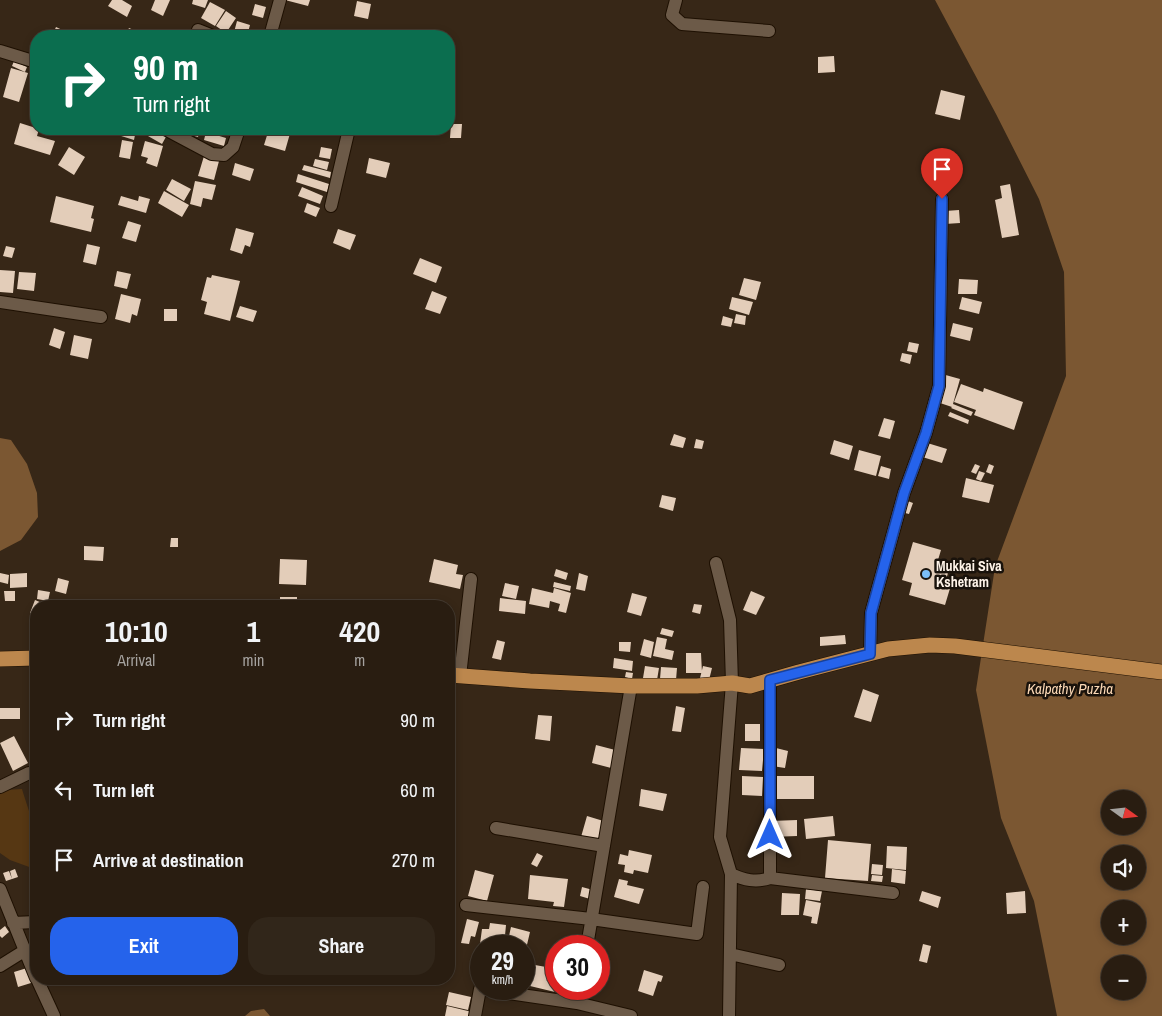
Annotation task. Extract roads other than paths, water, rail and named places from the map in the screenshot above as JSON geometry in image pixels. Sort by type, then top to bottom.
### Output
[{"type":"main road","points":[[455,675],[631,686],[697,686],[732,683],[750,686],[888,649],[930,644],[1162,672]]},
{"type":"main road","points":[[0,659],[30,658]]},
{"type":"street","points":[[272,30],[280,0]]},
{"type":"street","points":[[676,0],[672,15],[682,24],[769,31]]},
{"type":"street","points":[[0,51],[30,60]]},
{"type":"street","points":[[176,135],[212,154],[224,155],[233,148],[237,135]]},
{"type":"street","points":[[331,206],[348,135]]},
{"type":"street","points":[[870,654],[871,613],[904,493],[926,433],[939,386],[942,199]]},
{"type":"street","points":[[0,302],[102,317]]},
{"type":"street","points":[[716,563],[730,620],[732,683],[720,837],[731,874],[729,1016]]},
{"type":"street","points":[[455,669],[471,579]]},
{"type":"street","points":[[770,680],[770,878]]},
{"type":"street","points":[[589,935],[631,686]]},
{"type":"street","points":[[0,787],[29,773]]},
{"type":"street","points":[[496,828],[604,846]]},
{"type":"street","points":[[731,874],[744,880],[761,881],[770,878],[893,893]]},
{"type":"street","points":[[466,905],[591,919],[697,934],[704,887]]},
{"type":"street","points":[[0,889],[30,964]]},
{"type":"street","points":[[13,923],[30,922]]},
{"type":"street","points":[[0,966],[24,951]]},
{"type":"street","points":[[730,954],[779,965]]},
{"type":"street","points":[[39,985],[54,1016]]},
{"type":"street","points":[[475,1016],[480,989],[577,1003],[630,1016]]},
{"type":"water","name":"Kalpathy Puzha","points":[[935,0],[1162,0],[1162,1016],[1057,1016],[1034,901],[1001,818],[976,690],[995,567],[1066,376],[1064,272],[1039,199]]},
{"type":"water","points":[[0,438],[11,440],[27,464],[37,493],[38,517],[21,540],[0,551]]},
{"type":"water","points":[[264,1009],[270,1016],[245,1016],[251,1011]]},
{"type":"place","name":"Mukkai Siva Kshetram","points":[[926,574]]}]
